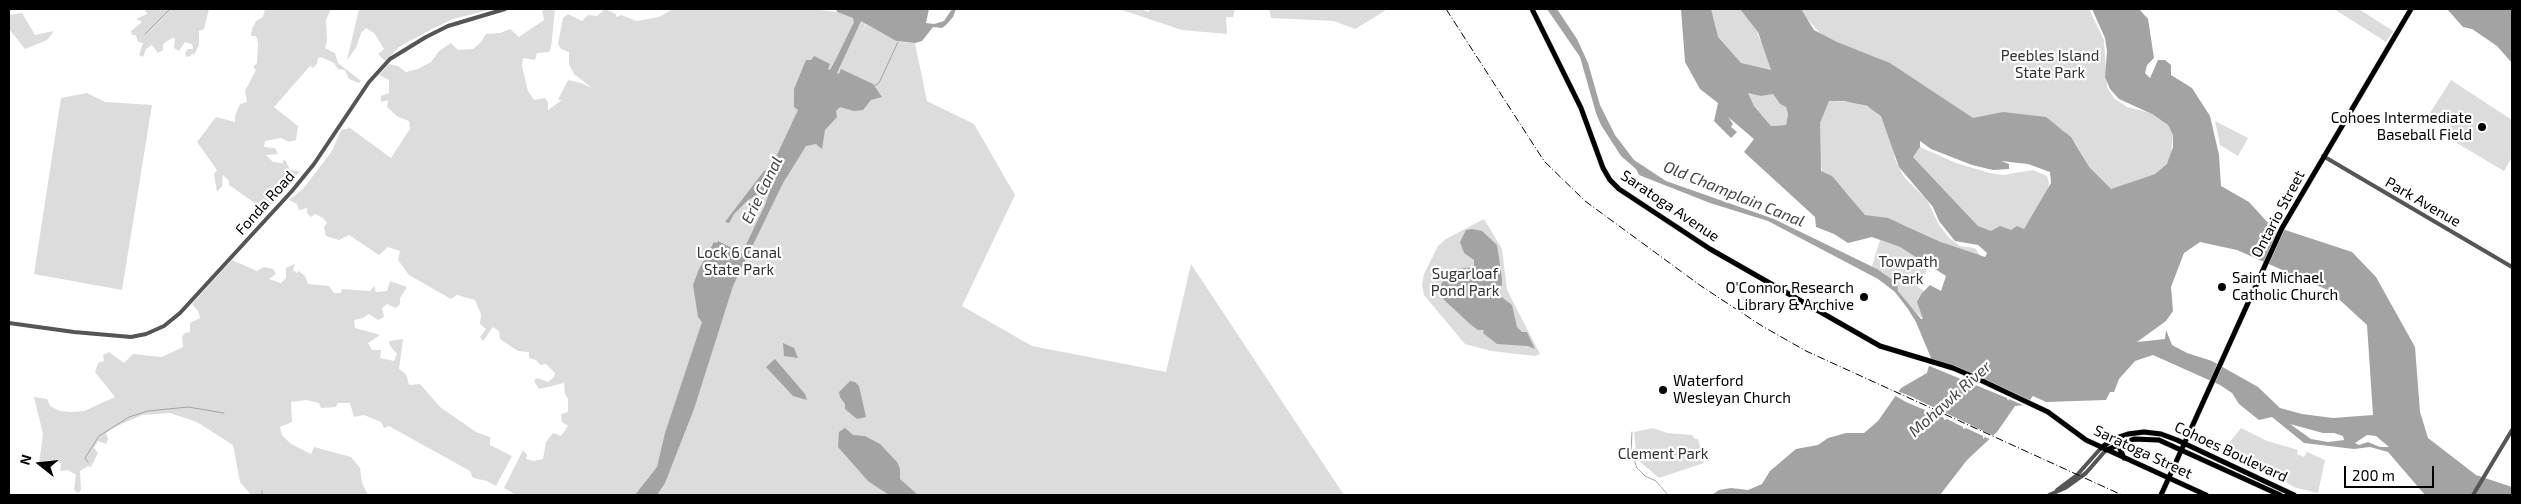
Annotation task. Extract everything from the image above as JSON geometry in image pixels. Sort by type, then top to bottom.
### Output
[{"type":"main road","name":"Saratoga Avenue","points":[[1532,9],[1581,108],[1603,168],[1613,184],[1710,249],[1880,346]]},
{"type":"main road","name":"Ontario Street","points":[[2160,495],[2282,228],[2410,9]]},
{"type":"main road","name":"Saratoga Street","points":[[1880,346],[1959,371],[2057,418],[2086,440],[2206,495]]},
{"type":"main road","name":"Cohoes Boulevard","points":[[2104,449],[2118,437],[2139,432],[2161,434],[2280,495]]},
{"type":"main road","name":"Cohoes Boulevard","points":[[2104,449],[2124,442],[2150,439],[2183,446],[2294,495]]},
{"type":"main road","points":[[2124,442],[2120,449],[2124,458]]},
{"type":"street","name":"Fonda Road","points":[[9,322],[121,337],[146,334],[164,326],[205,286],[292,191],[314,164],[369,82],[390,59],[448,26],[505,9]]},
{"type":"street","name":"Park Avenue","points":[[2323,156],[2512,267]]},
{"type":"street","points":[[2473,495],[2512,430]]},
{"type":"street","points":[[2049,495],[2070,485],[2086,473],[2104,449]]},
{"type":"green space","points":[[145,9],[209,9],[204,29],[199,31],[199,45],[194,55],[192,53],[191,56],[186,57],[185,53],[188,49],[193,49],[192,44],[185,42],[179,51],[174,48],[175,38],[172,38],[163,44],[163,50],[158,53],[152,45],[146,49],[143,57],[139,55],[143,43],[138,42],[136,35],[132,35],[131,31],[142,22],[136,19],[147,14]]},
{"type":"green space","points":[[265,9],[331,9],[326,20],[327,42],[325,48],[335,53],[338,63],[361,81],[359,83],[349,79],[345,70],[338,69],[334,63],[321,57],[318,58],[317,64],[313,68],[310,66],[274,107],[298,126],[296,140],[289,142],[281,138],[265,141],[264,147],[275,148],[278,154],[266,155],[273,162],[283,163],[283,160],[286,161],[290,170],[300,171],[264,213],[256,204],[229,185],[229,181],[223,175],[222,186],[217,192],[214,174],[217,170],[197,142],[216,117],[235,122],[235,116],[240,104],[247,102],[245,91],[256,70],[253,67],[257,63],[258,43],[256,36],[251,36],[252,29],[256,21],[263,17]]},
{"type":"green space","points":[[359,9],[493,9],[453,19],[432,29],[399,47],[385,61],[378,54],[384,49],[374,33],[366,28],[361,33],[356,48],[347,60]]},
{"type":"green space","name":"Lock 6 Canal State Park","points":[[542,9],[555,9],[551,48],[549,52],[537,53],[535,60],[523,58],[522,66],[528,91],[534,100],[545,98],[548,102],[548,110],[562,100],[558,100],[568,80],[592,88],[574,74],[569,64],[569,52],[561,49],[558,44],[563,18],[568,14],[582,21],[588,15],[597,16],[605,9],[616,14],[616,17],[621,15],[637,21],[659,17],[673,9],[811,9],[837,12],[866,22],[862,32],[866,24],[898,42],[915,43],[927,101],[974,124],[1015,195],[962,306],[1032,346],[1166,372],[1191,264],[1344,495],[516,495],[504,488],[523,450],[527,455],[526,459],[533,461],[543,459],[546,442],[553,433],[561,436],[568,426],[562,422],[561,414],[568,412],[568,399],[565,394],[564,383],[539,389],[534,381],[537,378],[548,382],[554,377],[555,373],[546,364],[540,365],[536,360],[529,358],[529,352],[518,351],[500,339],[499,331],[493,327],[483,341],[480,337],[486,329],[480,324],[481,314],[475,300],[457,295],[451,299],[409,275],[398,260],[400,251],[388,247],[379,255],[349,235],[339,240],[326,236],[324,227],[327,223],[323,218],[315,214],[311,217],[307,213],[307,208],[299,210],[297,204],[289,200],[303,189],[332,151],[341,130],[350,128],[391,158],[410,129],[409,121],[398,117],[387,107],[388,100],[381,102],[381,96],[389,93],[389,80],[379,75],[389,64],[398,66],[406,72],[418,69],[431,62],[439,51],[451,43],[458,50],[473,49],[486,34],[500,33],[510,29],[519,37],[544,20]]},
{"type":"green space","points":[[1119,9],[1139,9],[1149,12],[1149,9],[1235,9],[1233,17],[1226,17],[1227,34],[1182,30]]},
{"type":"green space","points":[[1269,9],[1388,9],[1355,29],[1334,21],[1271,18]]},
{"type":"green space","points":[[1706,9],[1740,9],[1757,25],[1758,35],[1776,71],[1725,65]]},
{"type":"green space","name":"Peebles Island State Park","points":[[1798,9],[2089,9],[2104,40],[2107,87],[2114,98],[2127,107],[2150,113],[2168,125],[2173,135],[2171,155],[2167,164],[2155,174],[2123,185],[2108,198],[2076,144],[2063,130],[2054,125],[1973,119],[1822,35]]},
{"type":"green space","points":[[2334,9],[2359,9],[2393,31],[2386,42]]},
{"type":"green space","points":[[22,13],[35,35],[54,31],[47,40],[25,49],[9,29],[9,15]]},
{"type":"green space","points":[[2451,80],[2512,120],[2512,157],[2504,171],[2445,136],[2451,124],[2430,113]]},
{"type":"green space","points":[[1747,92],[1761,96],[1773,94],[1780,104],[1786,107],[1788,113],[1786,125],[1771,126],[1754,106]]},
{"type":"green space","points":[[87,93],[105,102],[152,105],[122,290],[34,274],[61,98]]},
{"type":"green space","points":[[1811,96],[1834,101],[1851,102],[1871,108],[1882,116],[1893,144],[1895,159],[1904,177],[1927,200],[1939,225],[1949,238],[1960,246],[1975,248],[1984,261],[1904,225],[1883,218],[1868,218],[1846,192],[1822,173]]},
{"type":"green space","points":[[2215,121],[2248,138],[2238,156],[2220,145]]},
{"type":"green space","points":[[1920,147],[1956,163],[1990,173],[2003,175],[2033,170],[2047,176],[2049,183],[2048,191],[2024,229],[1991,232],[1978,226],[1913,157]]},
{"type":"green space","name":"Sugarloaf Pond Park","points":[[1484,219],[1502,249],[1507,290],[1540,354],[1535,356],[1491,351],[1465,344],[1424,295],[1422,285],[1424,274],[1438,246],[1446,239]]},
{"type":"green space","name":"Towpath Park","points":[[1880,240],[1900,247],[1930,265],[1918,287],[1924,291],[1922,293],[1923,319],[1910,307],[1897,289],[1872,266]]},
{"type":"green space","points":[[232,260],[257,271],[264,267],[273,269],[276,274],[269,279],[281,283],[286,278],[286,268],[295,264],[293,270],[297,273],[299,271],[305,276],[308,284],[329,286],[334,293],[341,293],[342,289],[370,291],[374,286],[376,292],[387,291],[390,281],[407,287],[400,298],[400,304],[396,308],[387,304],[382,308],[384,317],[378,320],[369,314],[354,320],[355,328],[380,335],[368,343],[372,350],[381,350],[380,358],[394,361],[397,354],[390,346],[389,341],[403,339],[399,369],[406,374],[409,385],[420,384],[440,407],[476,432],[490,437],[490,445],[512,456],[496,486],[487,481],[473,478],[470,471],[389,426],[384,428],[381,422],[364,415],[354,417],[350,403],[338,403],[336,407],[321,408],[319,403],[306,400],[291,402],[292,422],[280,427],[282,435],[291,444],[311,454],[314,447],[351,457],[360,468],[362,483],[368,495],[251,495],[240,482],[233,445],[197,422],[170,413],[142,415],[106,433],[108,439],[106,444],[98,441],[94,448],[98,453],[91,467],[88,466],[80,471],[81,490],[78,493],[74,490],[76,475],[68,470],[60,471],[61,463],[49,460],[39,464],[43,434],[34,397],[47,399],[50,406],[60,411],[71,412],[84,411],[115,397],[95,372],[98,363],[104,361],[103,355],[109,352],[124,363],[133,354],[162,357],[183,347],[182,337],[185,333],[190,332],[190,323],[200,318],[198,311],[192,304]]},
{"type":"green space","name":"Clement Park","points":[[1653,428],[1667,433],[1692,435],[1695,439],[1698,439],[1704,463],[1659,478],[1637,459],[1634,432]]},
{"type":"green space","points":[[2241,428],[2267,441],[2298,450],[2297,454],[2304,457],[2307,452],[2325,460],[2318,493],[2296,488],[2263,469],[2222,452]]},
{"type":"water","name":"Erie Canal","points":[[836,9],[929,9],[926,23],[934,24],[944,21],[952,9],[956,9],[953,17],[946,25],[942,28],[933,27],[922,41],[915,43],[896,41],[861,21],[837,73],[839,74],[841,69],[873,84],[882,97],[871,100],[863,110],[854,111],[840,107],[836,111],[837,117],[825,130],[822,149],[816,144],[806,146],[783,183],[733,286],[694,409],[665,483],[657,495],[635,495],[657,467],[665,433],[702,322],[698,317],[693,285],[699,269],[714,242],[717,243],[718,241],[742,253],[765,205],[770,190],[766,190],[748,200],[734,214],[729,223],[725,222],[764,171],[774,167],[776,157],[798,110],[794,107],[794,89],[806,60],[811,60],[814,56],[830,64],[828,69],[830,70],[836,59],[854,22],[853,18],[837,12]]},
{"type":"water","name":"Mohawk River","points":[[1547,9],[1557,9],[1577,39],[1588,63],[1600,105],[1615,135],[1634,160],[1666,181],[1774,219],[1877,269],[1897,283],[1898,291],[1923,319],[1917,302],[1930,285],[1941,291],[1946,276],[1900,247],[1872,237],[1848,243],[1834,234],[1816,227],[1815,217],[1744,152],[1754,139],[1728,117],[1733,124],[1731,127],[1737,132],[1731,138],[1714,121],[1718,103],[1700,89],[1685,62],[1681,9],[1711,9],[1718,37],[1741,63],[1771,70],[1758,32],[1740,9],[1801,9],[1814,30],[1837,42],[1890,63],[1973,118],[2003,112],[2046,117],[2071,137],[2090,168],[2111,189],[2155,174],[2167,164],[2173,147],[2173,135],[2168,125],[2152,114],[2119,99],[2110,89],[2105,77],[2107,51],[2105,38],[2092,9],[2139,9],[2148,19],[2154,58],[2147,65],[2145,73],[2150,78],[2158,60],[2165,60],[2171,65],[2171,75],[2192,88],[2210,116],[2219,155],[2221,186],[2249,202],[2270,225],[2352,252],[2376,277],[2415,347],[2420,412],[2428,438],[2476,475],[2512,487],[2512,495],[2425,495],[2388,452],[2370,447],[2354,449],[2304,443],[2272,417],[2259,420],[2239,404],[2232,393],[2220,385],[2153,355],[2135,361],[2119,379],[2114,392],[2110,392],[2106,400],[2046,402],[2033,396],[2026,405],[2015,406],[1997,432],[1967,460],[1940,495],[1712,495],[1719,490],[1731,488],[1748,490],[1762,484],[1770,471],[1796,449],[1818,445],[1828,438],[1846,433],[1864,433],[1878,421],[1901,388],[1927,373],[1931,358],[1916,322],[1908,309],[1895,292],[1878,279],[1768,221],[1710,203],[1639,175],[1636,169],[1621,156],[1601,125],[1580,57]],"holes":[[[1748,93],[1761,96],[1773,94],[1780,104],[1786,107],[1788,114],[1786,125],[1771,126],[1754,106]],[[1829,101],[1844,101],[1867,106],[1881,116],[1899,167],[1933,207],[1939,221],[1955,241],[1978,245],[1987,253],[1985,257],[1941,242],[1888,218],[1865,215],[1832,176],[1821,171],[1820,123]],[[1920,141],[1931,149],[1972,165],[1993,170],[2009,169],[2009,164],[2001,161],[2028,164],[2050,172],[2051,183],[2024,229],[2017,226],[2011,230],[2000,226],[1991,231],[1978,226],[1913,157],[1920,147]],[[2200,242],[2237,250],[2330,291],[2367,325],[2373,415],[2333,418],[2302,414],[2280,408],[2258,387],[2212,361],[2187,353],[2172,345],[2166,330],[2165,339],[2137,342],[2166,321],[2173,311],[2171,287],[2184,253]],[[2290,424],[2343,436],[2344,440],[2328,442],[2311,439]],[[2367,435],[2376,436],[2389,447],[2380,447],[2368,442],[2359,445],[2355,443]]]},
{"type":"water","points":[[2447,9],[2512,9],[2512,63],[2497,46],[2472,29],[2463,27]]},
{"type":"water","points":[[1466,230],[1482,231],[1497,245],[1502,278],[1502,285],[1498,289],[1499,295],[1512,305],[1517,327],[1522,332],[1527,332],[1535,349],[1528,346],[1497,344],[1483,333],[1484,330],[1478,330],[1470,324],[1441,297],[1440,288],[1445,276],[1456,269],[1474,267],[1474,260],[1464,253],[1460,242]]},
{"type":"water","points":[[783,343],[794,348],[798,358],[784,356]]},
{"type":"water","points":[[775,359],[805,394],[807,400],[793,396],[766,367]]},
{"type":"water","points":[[850,381],[855,382],[859,386],[866,417],[857,419],[845,409],[845,404],[839,392]]},
{"type":"water","points":[[845,428],[853,435],[865,436],[880,444],[897,462],[900,469],[900,479],[918,495],[889,495],[868,481],[838,447],[839,432]]},
{"type":"pier","points":[[1932,359],[1973,374],[2030,402],[2027,407],[2009,399],[2008,401],[2007,398],[1927,365]]},
{"type":"pier","points":[[1897,391],[1996,437],[1992,440],[1985,437],[1983,439],[1983,436],[1966,428],[1963,429],[1963,427],[1947,419],[1944,420],[1944,418],[1906,402],[1894,395]]},
{"type":"waterway","points":[[145,34],[170,9]]},
{"type":"waterway","points":[[874,86],[879,83],[898,42]]},
{"type":"waterway","points":[[88,462],[85,458],[99,436],[129,417],[148,411],[188,407],[224,413]]},
{"type":"waterway","points":[[1632,432],[1631,451],[1637,468],[1645,476],[1656,481],[1668,495]]},
{"type":"railway","points":[[1446,9],[1544,161],[1585,201],[1701,286],[1762,326],[1806,351],[2122,495]]},
{"type":"place","name":"Cohoes Intermediate Baseball Field","points":[[2482,127]]},
{"type":"place","name":"Saint Michael Catholic Church","points":[[2222,287]]},
{"type":"place","name":"O'Connor Research Library & Archive","points":[[1864,297]]},
{"type":"place","name":"Waterford Wesleyan Church","points":[[1663,390]]},
{"type":"water label","name":"Old Champlain Canal","points":[[1734,194]]}]
